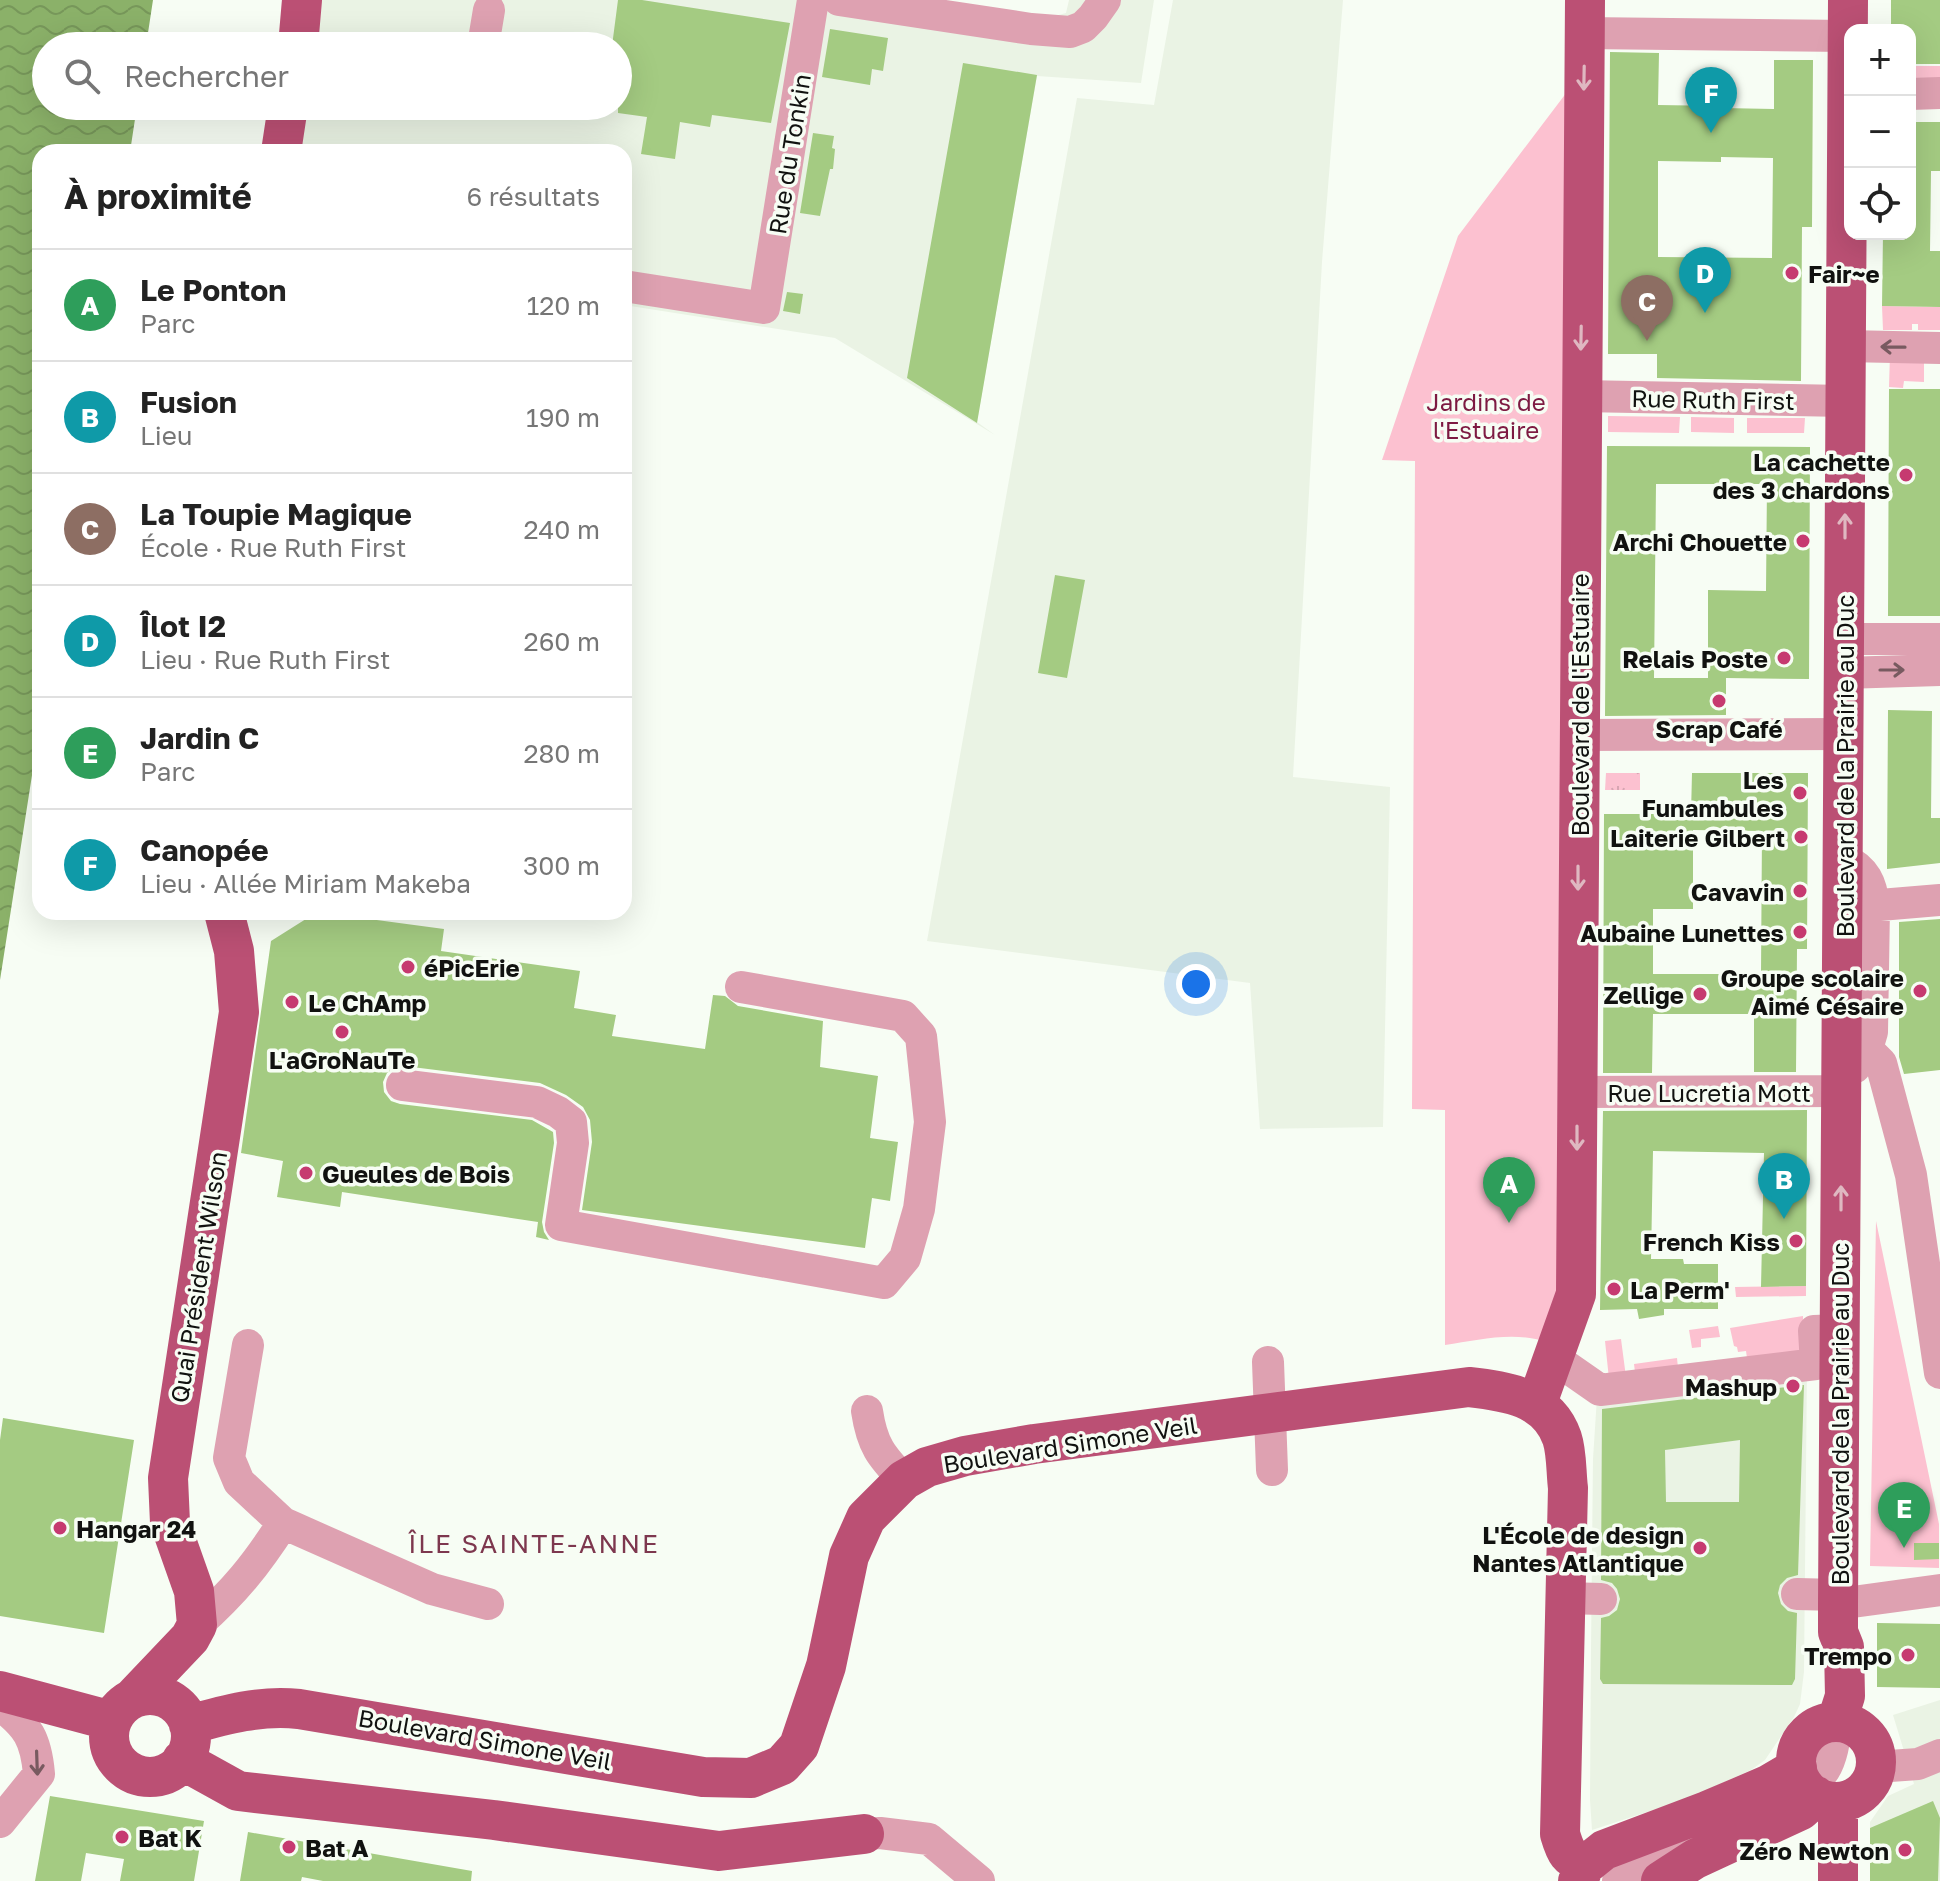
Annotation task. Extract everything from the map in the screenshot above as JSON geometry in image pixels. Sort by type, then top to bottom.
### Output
[{"type":"main road","points":[[299,32],[302,0]]},
{"type":"main road","name":"Boulevard de l'Estuaire","points":[[1537,1403],[1576,1294],[1584,16]]},
{"type":"main road","name":"Boulevard de la Prairie au Duc","points":[[1837,1721],[1845,1696],[1844,1647],[1838,1632],[1840,1330],[1858,907],[1843,859],[1849,96]]},
{"type":"main road","points":[[282,144],[286,120]]},
{"type":"main road","name":"Quai Président Wilson","points":[[184,1731],[194,1632],[194,1591],[170,1523],[168,1478],[238,1025],[240,1000],[227,920]]},
{"type":"main road","name":"Boulevard Simone Veil","points":[[184,1731],[239,1710],[272,1706],[703,1777],[751,1778],[782,1765],[799,1746],[826,1666],[849,1556],[866,1518],[904,1480],[927,1467],[965,1456],[1469,1387],[1502,1390],[1537,1403]]},
{"type":"main road","points":[[1537,1403],[1562,1438],[1583,1598],[1560,1834],[1566,1853],[1588,1876],[1618,1843],[1768,1785],[1814,1789],[1860,1794],[1868,1787],[1876,1767],[1873,1745],[1867,1736],[1849,1723],[1837,1721],[1815,1727],[1800,1745],[1814,1789],[1801,1810],[1695,1859],[1661,1881]]},
{"type":"main road","points":[[184,1731],[172,1770],[158,1776],[144,1776],[130,1771],[118,1762],[111,1749],[109,1735],[122,1710],[194,1632]]},
{"type":"main road","points":[[0,1691],[122,1710],[145,1695],[170,1700],[184,1731],[238,1791],[494,1820],[719,1851],[864,1834]]},
{"type":"main road","name":"Boulevard de la Prairie au Duc","points":[[1814,1789],[1838,1881]]},
{"type":"street","name":"Rue du Tonkin","points":[[632,287],[764,308],[813,0]]},
{"type":"street","points":[[839,0],[1070,32],[1083,27],[1099,9]]},
{"type":"street","points":[[485,32],[489,10]]},
{"type":"street","points":[[1584,16],[1848,18]]},
{"type":"street","points":[[1916,94],[1940,93]]},
{"type":"street","points":[[1846,346],[1940,348]]},
{"type":"street","name":"Rue Ruth First","points":[[1581,396],[1846,401]]},
{"type":"street","points":[[1844,656],[1940,639]]},
{"type":"street","points":[[1844,656],[1940,670]]},
{"type":"street","points":[[1579,735],[1844,734]]},
{"type":"street","points":[[1858,907],[1940,900]]},
{"type":"street","points":[[402,1085],[537,1102],[571,1122],[573,1143],[561,1225],[884,1283],[905,1258],[919,1209],[930,1122],[921,1036],[903,1016],[741,987]]},
{"type":"street","points":[[1850,1072],[1881,1063],[1926,1171],[1940,1373]]},
{"type":"street","name":"Rue Lucretia Mott","points":[[1577,1092],[1850,1072]]},
{"type":"street","points":[[1554,1358],[1600,1390],[1816,1364],[1814,1331],[1840,1330]]},
{"type":"street","points":[[248,1345],[229,1458],[239,1482],[283,1523],[432,1589],[488,1604]]},
{"type":"street","points":[[1268,1362],[1272,1470]]},
{"type":"street","points":[[867,1411],[870,1432],[878,1453],[904,1480]]},
{"type":"street","points":[[194,1632],[254,1569],[283,1523]]},
{"type":"street","points":[[1797,1594],[1838,1600],[1940,1590]]},
{"type":"street","points":[[0,1705],[20,1720],[33,1740],[39,1774],[0,1822]]},
{"type":"street","name":"Boulevard de la Prairie au Duc","points":[[1814,1789],[1837,1721]]},
{"type":"street","points":[[1876,1767],[1918,1764],[1940,1755]]},
{"type":"street","points":[[864,1834],[929,1839],[979,1881]]},
{"type":"shaded area","points":[[320,0],[929,0],[1044,19],[1066,13],[1069,0],[1154,0],[1141,83],[1037,76],[977,422],[995,435],[835,338],[632,306],[632,144],[298,144],[302,120],[632,120],[632,32],[315,32]]},
{"type":"shaded area","points":[[1173,0],[1343,0],[1322,262],[1293,777],[1390,787],[1383,1127],[1260,1129],[1250,983],[927,941],[1077,98],[1154,105]]},
{"type":"shaded area","name":"L'École de design Nantes Atlantique","points":[[1807,1368],[1804,1672],[1800,1704],[1794,1717],[1765,1760],[1751,1770],[1687,1799],[1592,1830],[1593,1459],[1597,1397]]},
{"type":"shaded area","points":[[1940,1700],[1940,1881],[1870,1881],[1870,1822],[1888,1796],[1914,1784],[1893,1715]]},
{"type":"green space","points":[[1916,66],[1940,66],[1940,84],[1916,87]]},
{"type":"green space","name":"Jardins de l'Estuaire","points":[[1573,84],[1569,1263],[1547,1342],[1509,1337],[1445,1345],[1445,1110],[1412,1109],[1415,461],[1382,460],[1458,236]]},
{"type":"green space","points":[[1882,306],[1940,307],[1940,330],[1918,330],[1918,324],[1912,324],[1912,330],[1883,330]]},
{"type":"green space","points":[[1890,354],[1924,355],[1924,382],[1904,381],[1903,388],[1889,387]]},
{"type":"green space","points":[[1608,416],[1680,417],[1679,433],[1608,432]]},
{"type":"green space","points":[[1691,417],[1734,418],[1734,433],[1691,432]]},
{"type":"green space","points":[[1747,418],[1805,418],[1804,433],[1747,433]]},
{"type":"green space","points":[[1606,773],[1640,773],[1640,790],[1605,790]]},
{"type":"green space","points":[[1876,1221],[1939,1524],[1939,1568],[1870,1566]]},
{"type":"green space","points":[[1806,1286],[1806,1296],[1736,1297],[1735,1287]]},
{"type":"green space","points":[[1803,1316],[1804,1355],[1747,1358],[1746,1351],[1738,1352],[1734,1346],[1730,1328]]},
{"type":"green space","points":[[1718,1326],[1720,1337],[1701,1339],[1701,1347],[1692,1348],[1689,1330]]},
{"type":"green space","points":[[1621,1339],[1626,1377],[1609,1379],[1605,1341]]},
{"type":"green space","points":[[1677,1358],[1679,1378],[1635,1372],[1634,1364]]},
{"type":"water","points":[[0,0],[153,0],[148,32],[32,32],[32,120],[135,120],[131,144],[32,144],[32,775],[0,980]]},
{"type":"building","points":[[618,0],[642,0],[790,23],[771,123],[712,115],[710,127],[680,122],[675,159],[641,154],[647,117],[632,115],[632,32],[614,32]]},
{"type":"building","points":[[1891,0],[1940,0],[1940,64],[1916,64],[1916,24],[1891,24]]},
{"type":"building","points":[[830,29],[888,38],[883,71],[872,69],[870,85],[822,77]]},
{"type":"building","points":[[1610,52],[1659,53],[1658,105],[1722,108],[1774,109],[1774,60],[1813,60],[1812,227],[1802,227],[1801,381],[1657,378],[1657,354],[1608,354]],"holes":[[[1721,157],[1773,158],[1772,258],[1658,257],[1658,161],[1721,162]]]},
{"type":"building","points":[[963,63],[1037,75],[977,423],[907,378]]},
{"type":"building","points":[[1916,122],[1940,122],[1940,171],[1931,171],[1930,251],[1940,251],[1940,307],[1882,306],[1883,240],[1916,240]]},
{"type":"building","points":[[813,133],[834,136],[833,169],[830,169],[820,216],[800,213]]},
{"type":"building","points":[[787,292],[803,294],[800,314],[783,311]]},
{"type":"building","points":[[1889,389],[1940,389],[1940,616],[1888,616]]},
{"type":"building","points":[[1607,446],[1810,447],[1809,679],[1726,678],[1726,715],[1605,716]],"holes":[[[1656,484],[1767,484],[1766,591],[1708,590],[1708,678],[1654,678]]]},
{"type":"building","points":[[1055,575],[1085,580],[1067,678],[1038,673]]},
{"type":"building","points":[[1888,710],[1932,711],[1931,818],[1940,818],[1940,863],[1887,869]]},
{"type":"building","points":[[1692,773],[1808,773],[1807,949],[1797,949],[1796,1072],[1754,1072],[1754,1014],[1653,1014],[1652,1073],[1603,1073],[1604,814],[1691,814]],"holes":[[[1693,830],[1762,831],[1761,974],[1653,974],[1653,909],[1693,909]]]},
{"type":"building","name":"Groupe scolaire Aimé Césaire","points":[[1940,919],[1940,1070],[1904,1074],[1899,1057],[1899,922]]},
{"type":"building","points":[[304,920],[377,920],[444,929],[441,951],[580,971],[574,1008],[616,1015],[612,1036],[705,1049],[713,995],[725,996],[738,1006],[823,1021],[820,1067],[878,1076],[870,1138],[898,1142],[890,1201],[872,1198],[865,1248],[582,1210],[592,1142],[590,1120],[583,1107],[540,1083],[404,1066],[387,1073],[383,1082],[384,1092],[391,1101],[532,1120],[553,1132],[542,1222],[549,1240],[536,1237],[538,1222],[342,1192],[340,1207],[277,1197],[283,1161],[241,1153],[271,941]]},
{"type":"building","points":[[1807,1110],[1806,1286],[1761,1287],[1764,1153],[1653,1151],[1651,1259],[1683,1259],[1684,1264],[1718,1264],[1718,1309],[1664,1309],[1664,1315],[1639,1319],[1637,1309],[1600,1310],[1603,1111]]},
{"type":"building","name":"L'École de design Nantes Atlantique","points":[[1804,1385],[1798,1575],[1787,1578],[1780,1585],[1778,1593],[1781,1604],[1788,1611],[1797,1613],[1795,1679],[1792,1685],[1603,1684],[1600,1679],[1601,1618],[1617,1610],[1620,1599],[1612,1583],[1601,1580],[1602,1409]],"holes":[[[1740,1440],[1739,1502],[1666,1502],[1665,1450]]]},
{"type":"building","name":"Hangar 24","points":[[3,1418],[134,1440],[104,1633],[0,1616],[0,1440]]},
{"type":"building","points":[[1914,1543],[1939,1543],[1939,1559],[1914,1560]]},
{"type":"building","name":"Trempo","points":[[1877,1623],[1940,1624],[1940,1688],[1877,1687]]},
{"type":"building","name":"Bat K","points":[[50,1796],[204,1821],[194,1881],[120,1881],[124,1859],[86,1853],[81,1881],[35,1881]]},
{"type":"building","name":"Zéro Newton","points":[[1933,1801],[1940,1818],[1938,1881],[1870,1881],[1870,1828]]},
{"type":"building","name":"Bat A","points":[[248,1832],[472,1871],[471,1881],[323,1881],[302,1877],[301,1881],[240,1881]]},
{"type":"place","name":"Canopée","points":[[1711,133]]},
{"type":"place","name":"Fair~e","points":[[1792,273]]},
{"type":"place","name":"Îlot I2","points":[[1705,313]]},
{"type":"place","name":"La Toupie Magique","points":[[1647,341]]},
{"type":"place","name":"La cachette des 3 chardons","points":[[1906,475]]},
{"type":"place","name":"Archi Chouette","points":[[1803,541]]},
{"type":"place","name":"Relais Poste","points":[[1784,658]]},
{"type":"place","name":"Scrap Café","points":[[1719,701]]},
{"type":"place","name":"Les Funambules","points":[[1800,793]]},
{"type":"place","name":"Laiterie Gilbert","points":[[1801,837]]},
{"type":"place","name":"Cavavin","points":[[1800,891]]},
{"type":"place","name":"Aubaine Lunettes","points":[[1800,932]]},
{"type":"place","name":"éPicErie","points":[[408,967]]},
{"type":"place","name":"Groupe scolaire Aimé Césaire","points":[[1920,991]]},
{"type":"place","name":"Zellige","points":[[1700,994]]},
{"type":"place","name":"Le ChAmp","points":[[292,1002]]},
{"type":"place","name":"L'aGroNauTe","points":[[342,1032]]},
{"type":"place","name":"Gueules de Bois","points":[[306,1173]]},
{"type":"place","name":"Fusion","points":[[1784,1219]]},
{"type":"place","name":"Le Ponton","points":[[1509,1223]]},
{"type":"place","name":"French Kiss","points":[[1796,1241]]},
{"type":"place","name":"La Perm'","points":[[1614,1289]]},
{"type":"place","name":"Mashup","points":[[1793,1386]]},
{"type":"place","name":"Hangar 24","points":[[60,1528]]},
{"type":"place","name":"L'École de design Nantes Atlantique","points":[[1700,1548]]},
{"type":"place","name":"Jardin C","points":[[1904,1548]]},
{"type":"place","name":"Trempo","points":[[1908,1655]]},
{"type":"place","name":"Bat K","points":[[122,1837]]},
{"type":"place","name":"Bat A","points":[[289,1847]]},
{"type":"place","name":"Zéro Newton","points":[[1905,1850]]},
{"type":"district","name":"ÎLE SAINTE-ANNE","points":[[534,1543]]}]
